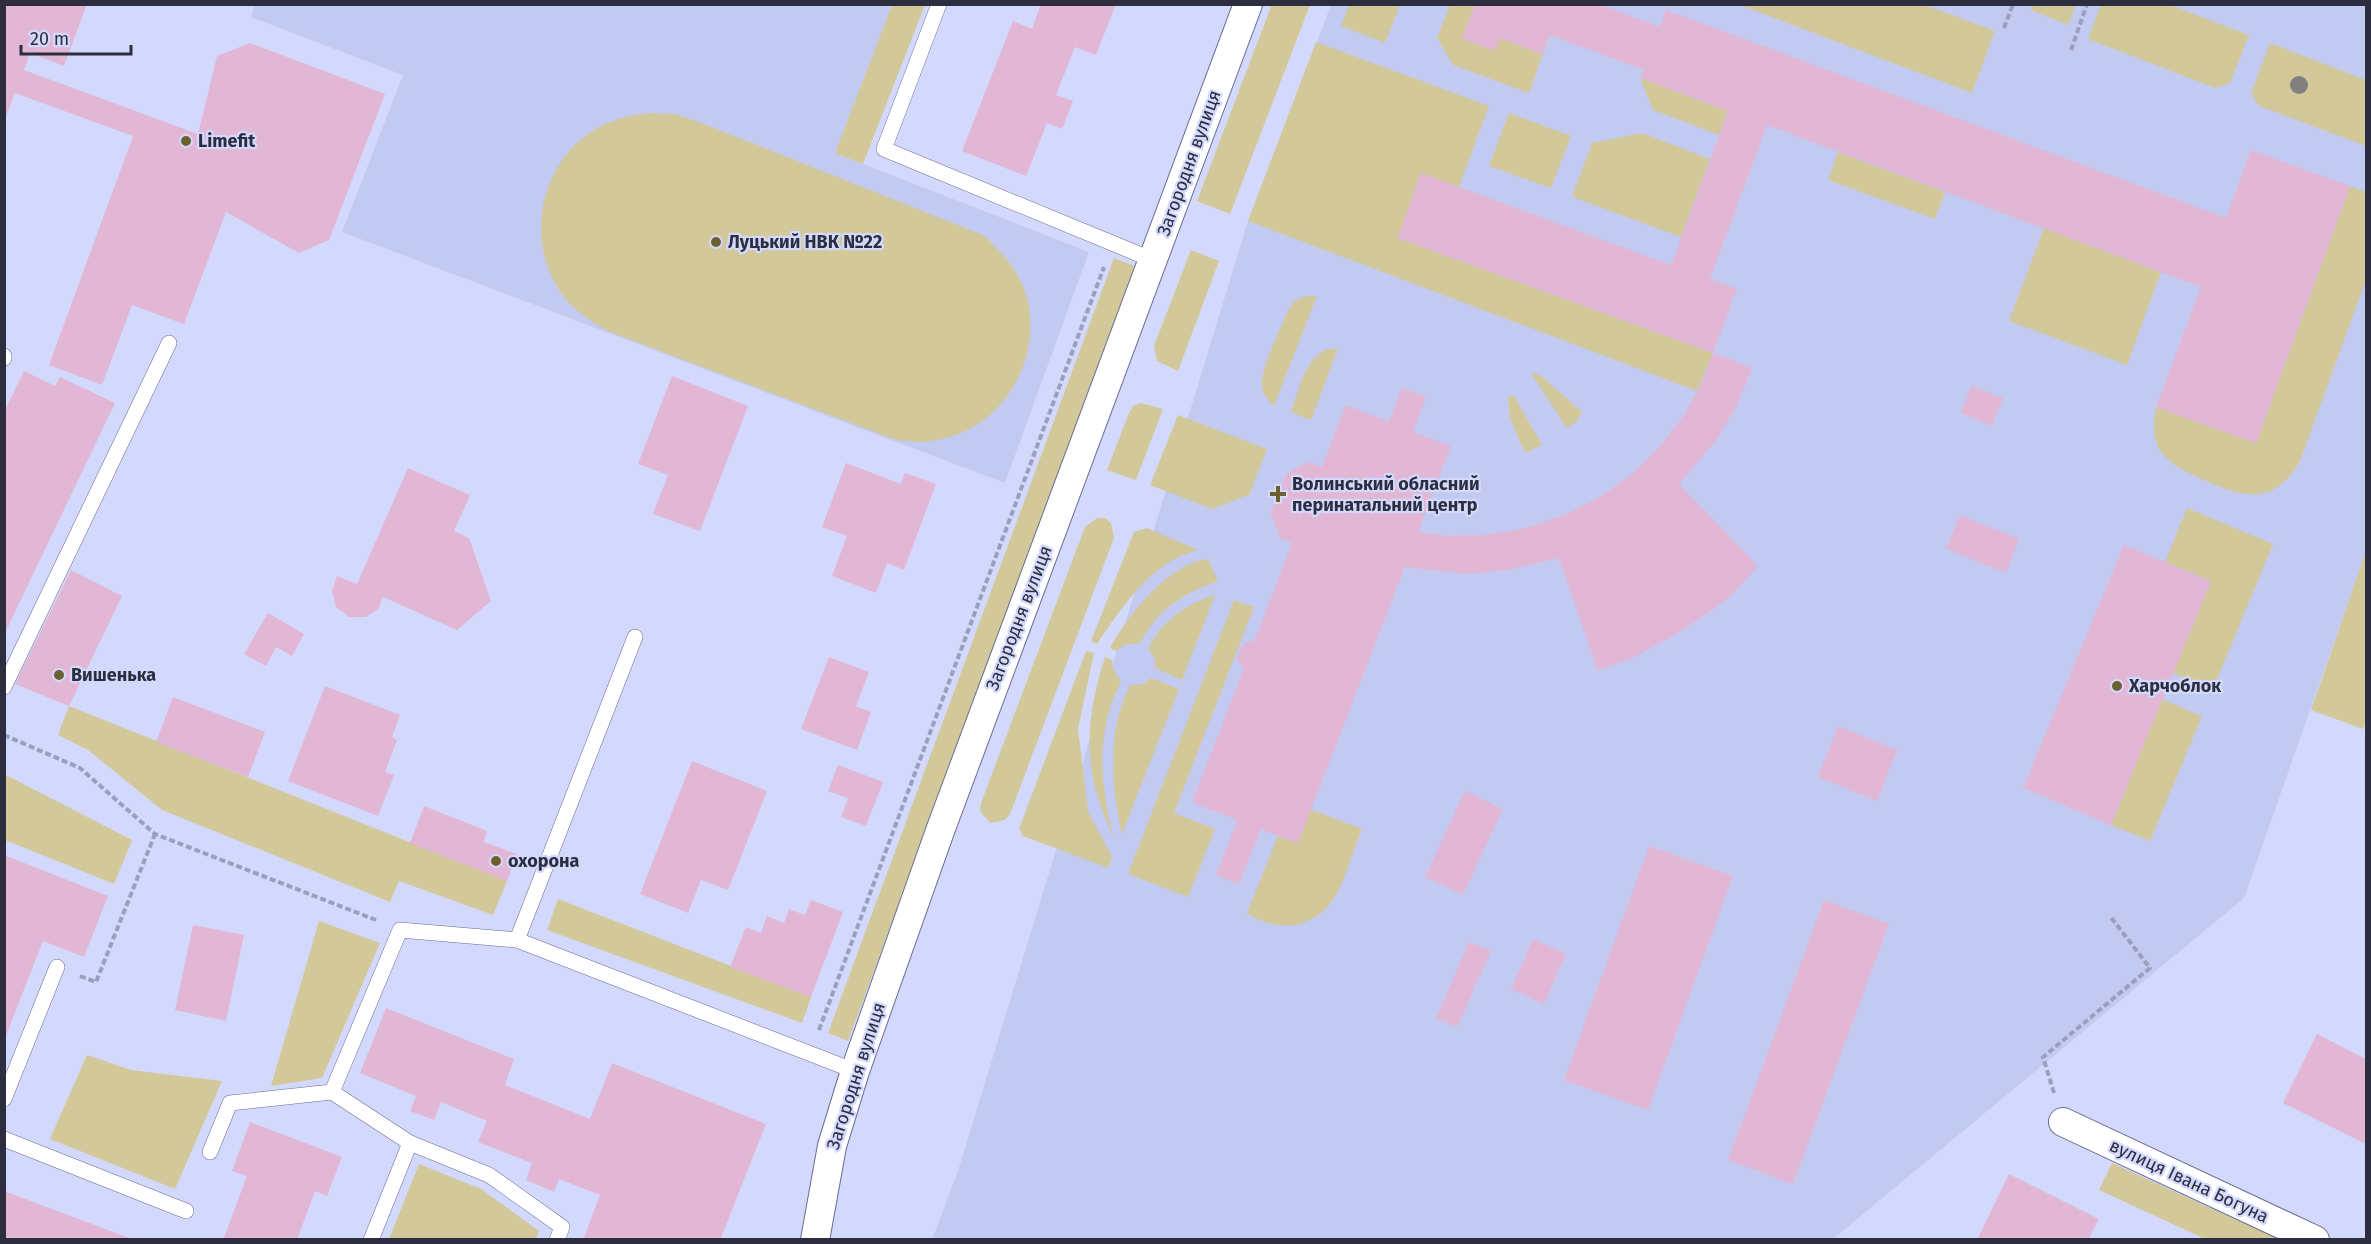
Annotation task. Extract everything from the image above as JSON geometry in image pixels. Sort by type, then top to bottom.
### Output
[{"type":"street","name":"Загородня вулиця","points":[[815,1239],[832,1146],[855,1071],[944,820],[1248,4]]},
{"type":"street","name":"вулиця Івана Богуна","points":[[2063,1122],[2315,1239]]},
{"type":"lane","points":[[939,4],[884,149],[1154,260]]},
{"type":"lane","points":[[4,687],[169,343]]},
{"type":"lane","points":[[517,940],[635,637]]},
{"type":"lane","points":[[332,1092],[400,930],[517,940],[855,1071]]},
{"type":"lane","points":[[4,1099],[57,967]]},
{"type":"lane","points":[[210,1152],[230,1103],[332,1092],[410,1143],[489,1175],[562,1227],[557,1239]]},
{"type":"lane","points":[[4,1139],[186,1210]]},
{"type":"lane","points":[[371,1239],[410,1143]]},
{"type":"path","points":[[2004,27],[2013,4]]},
{"type":"path","points":[[2071,50],[2087,4]]},
{"type":"path","points":[[810,1053],[1113,243]]},
{"type":"path","points":[[4,735],[80,768],[155,834],[400,930]]},
{"type":"path","points":[[57,967],[96,982],[155,834]]},
{"type":"path","points":[[2063,1122],[2043,1057],[2150,968],[2110,916]]},
{"type":"shaded area","name":"Луцький НВК №22","points":[[255,4],[892,5],[835,153],[1089,252],[1005,483],[342,232],[403,75],[251,17]]},
{"type":"shaded area","points":[[1272,4],[1310,5],[1230,214],[1197,201]]},
{"type":"shaded area","points":[[2033,4],[2076,5],[2068,25],[2031,10]]},
{"type":"shaded area","points":[[2101,4],[2170,5],[2249,35],[2230,83],[2215,88],[2088,39]]},
{"type":"shaded area","points":[[892,5],[925,5],[863,164],[835,153]]},
{"type":"shaded area","points":[[1331,5],[2366,5],[2366,551],[2244,898],[1833,1239],[932,1240],[958,1171],[1248,221]]},
{"type":"shaded area","points":[[1349,5],[1400,5],[1385,43],[1341,26]]},
{"type":"shaded area","points":[[1450,5],[1475,5],[1462,39],[1500,38],[1543,54],[1529,93],[1453,65],[1437,38]]},
{"type":"shaded area","points":[[1740,5],[1925,5],[1995,31],[1972,93]]},
{"type":"shaded area","points":[[1316,42],[1489,106],[1459,187],[1421,174],[1398,238],[1713,353],[1697,391],[1248,221]]},
{"type":"shaded area","points":[[2270,43],[2366,80],[2366,146],[2259,106],[2251,93]]},
{"type":"shaded area","points":[[1640,78],[1728,111],[1719,135],[1653,110]]},
{"type":"shaded area","points":[[649,113],[674,114],[699,122],[983,235],[1004,256],[1020,280],[1027,298],[1030,320],[1029,343],[1024,364],[1015,384],[1002,403],[986,418],[967,430],[946,438],[921,442],[896,440],[610,332],[578,311],[569,303],[554,281],[545,257],[541,232],[543,207],[550,182],[562,160],[579,141],[607,123]]},
{"type":"shaded area","points":[[1509,113],[1571,136],[1551,188],[1489,166]]},
{"type":"shaded area","points":[[1642,133],[1710,159],[1681,237],[1572,197],[1592,143]]},
{"type":"shaded area","points":[[1838,152],[1945,192],[1935,219],[1828,180]]},
{"type":"shaded area","points":[[2350,186],[2366,192],[2366,280],[2300,461],[2280,485],[2259,494],[2234,492],[2181,469],[2163,455],[2158,446],[2154,423],[2156,407],[2256,443]]},
{"type":"shaded area","points":[[2044,228],[2161,272],[2127,365],[2009,321]]},
{"type":"shaded area","points":[[1191,250],[1219,261],[1178,371],[1157,361],[1154,346]]},
{"type":"shaded area","points":[[1114,258],[1135,266],[848,1041],[828,1033]]},
{"type":"shaded area","points":[[1305,296],[1317,296],[1274,406],[1266,398],[1262,386],[1264,369],[1288,310],[1295,301]]},
{"type":"shaded area","points":[[1327,349],[1338,349],[1311,420],[1291,412],[1308,368],[1319,354]]},
{"type":"shaded area","points":[[1531,373],[1540,375],[1582,412],[1576,422],[1567,428]]},
{"type":"shaded area","points":[[1508,396],[1514,396],[1542,445],[1525,453],[1510,418]]},
{"type":"shaded area","points":[[1141,403],[1163,409],[1136,480],[1107,470],[1129,413],[1133,406]]},
{"type":"shaded area","points":[[1178,415],[1267,449],[1249,495],[1212,509],[1150,485]]},
{"type":"shaded area","points":[[2187,508],[2273,544],[2213,689],[2173,673],[2211,581],[2165,562]]},
{"type":"shaded area","points":[[1097,518],[1105,518],[1111,523],[1114,538],[1010,814],[1005,820],[990,823],[980,811],[981,803],[1085,527]]},
{"type":"shaded area","points":[[1147,528],[1198,550],[1166,564],[1152,575],[1128,601],[1097,644],[1091,641],[1134,532]]},
{"type":"shaded area","points":[[2366,551],[2366,720],[2363,729],[2311,710]]},
{"type":"shaded area","points":[[1208,559],[1218,581],[1172,604],[1155,621],[1140,643],[1124,645],[1116,651],[1110,648],[1138,607],[1164,581],[1178,570]]},
{"type":"shaded area","points":[[1215,595],[1182,680],[1155,668],[1155,659],[1148,648],[1154,638],[1176,615],[1194,603]]},
{"type":"shaded area","points":[[1234,600],[1254,607],[1174,813],[1215,829],[1188,897],[1128,874]]},
{"type":"shaded area","points":[[1086,651],[1094,653],[1078,729],[1088,811],[1112,857],[1108,868],[1023,836],[1019,829]]},
{"type":"shaded area","points":[[1105,657],[1112,660],[1113,669],[1121,682],[1107,720],[1103,759],[1103,779],[1114,838],[1096,792],[1090,749],[1093,706]]},
{"type":"shaded area","points":[[1151,678],[1179,689],[1122,834],[1115,797],[1114,739],[1123,702],[1130,685],[1143,684]]},
{"type":"shaded area","points":[[2162,699],[2202,716],[2150,841],[2111,825]]},
{"type":"shaded area","points":[[69,706],[507,881],[493,915],[399,881],[390,902],[162,810],[88,750],[58,735]]},
{"type":"shaded area","points":[[4,774],[132,840],[114,884],[5,840]]},
{"type":"shaded area","points":[[1310,809],[1362,829],[1340,887],[1328,906],[1307,921],[1296,925],[1284,925],[1259,920],[1247,913],[1278,836],[1298,843]]},
{"type":"shaded area","points":[[558,899],[811,997],[802,1023],[547,930]]},
{"type":"shaded area","points":[[319,921],[380,943],[322,1078],[271,1086]]},
{"type":"shaded area","points":[[87,1055],[131,1070],[222,1081],[175,1189],[50,1139]]},
{"type":"shaded area","points":[[2112,1163],[2278,1239],[2205,1239],[2099,1190]]},
{"type":"shaded area","points":[[419,1164],[481,1189],[539,1231],[536,1239],[389,1239]]},
{"type":"building","points":[[4,4],[87,4],[64,66],[30,53],[24,70],[198,134],[217,56],[250,43],[385,94],[329,240],[299,253],[226,212],[184,324],[132,305],[102,385],[49,365],[133,136],[15,93],[4,122]]},
{"type":"building","points":[[1041,4],[1116,4],[1096,55],[1075,47],[1056,95],[1073,101],[1062,129],[1047,123],[1026,176],[962,151],[1013,21],[1032,29]]},
{"type":"building","points":[[1475,4],[1599,4],[1660,27],[1666,10],[2226,218],[2251,150],[2350,186],[2256,443],[2156,407],[2201,287],[1767,125],[1710,279],[1737,289],[1713,353],[1398,238],[1421,173],[1671,265],[1728,111],[1640,78],[1644,70],[1550,35],[1543,54],[1500,38],[1495,51],[1462,39]]},
{"type":"building","points":[[1713,353],[1752,368],[1736,407],[1714,443],[1679,484],[1758,566],[1729,598],[1680,632],[1636,656],[1598,671],[1559,558],[1508,570],[1467,574],[1405,567],[1298,843],[1261,829],[1239,884],[1216,875],[1237,820],[1192,802],[1244,668],[1237,658],[1242,645],[1250,641],[1254,642],[1292,543],[1280,538],[1271,513],[1286,474],[1309,462],[1322,467],[1346,405],[1389,422],[1402,388],[1426,397],[1413,432],[1451,446],[1418,532],[1448,536],[1487,535],[1526,528],[1564,515],[1600,497],[1632,474],[1660,446],[1684,415],[1703,380]]},
{"type":"building","points":[[24,371],[55,386],[60,377],[115,403],[4,635],[4,412]]},
{"type":"building","points":[[672,376],[748,406],[700,531],[653,514],[668,475],[638,464]]},
{"type":"building","points":[[1971,386],[2003,398],[1992,426],[1961,413]]},
{"type":"building","points":[[846,463],[901,484],[905,473],[936,484],[904,570],[887,563],[876,593],[832,576],[847,536],[822,527]]},
{"type":"building","points":[[408,468],[470,495],[454,531],[469,538],[491,601],[457,630],[383,597],[379,608],[366,617],[349,617],[336,607],[332,591],[337,576],[357,584]]},
{"type":"building","points":[[1960,515],[2019,539],[2006,573],[1946,549]]},
{"type":"building","name":"Харчоблок","points":[[2124,545],[2211,581],[2111,825],[2023,788]]},
{"type":"building","points":[[71,570],[122,596],[69,706],[15,684]]},
{"type":"building","points":[[268,613],[304,634],[292,656],[276,647],[266,666],[244,654]]},
{"type":"building","points":[[829,657],[869,672],[856,706],[871,712],[857,750],[801,729]]},
{"type":"building","points":[[325,686],[400,715],[392,737],[397,740],[385,772],[394,775],[378,816],[288,781]]},
{"type":"building","points":[[173,697],[265,732],[248,777],[156,742]]},
{"type":"building","points":[[1838,726],[1897,750],[1877,801],[1818,777]]},
{"type":"building","points":[[692,761],[767,791],[728,890],[701,880],[688,913],[640,894]]},
{"type":"building","points":[[838,765],[883,782],[866,826],[841,817],[848,798],[828,791]]},
{"type":"building","points":[[1465,791],[1503,809],[1463,895],[1425,877]]},
{"type":"building","points":[[424,806],[487,831],[484,842],[517,854],[507,881],[410,843]]},
{"type":"building","points":[[1649,846],[1733,876],[1648,1110],[1564,1080]]},
{"type":"building","points":[[4,855],[108,896],[84,957],[43,941],[5,1038]]},
{"type":"building","points":[[811,900],[843,912],[811,997],[730,967],[746,927],[761,933],[767,916],[784,923],[789,909],[805,915]]},
{"type":"building","points":[[1824,900],[1889,924],[1793,1184],[1728,1160]]},
{"type":"building","points":[[193,925],[244,935],[226,1021],[175,1010]]},
{"type":"building","points":[[1533,939],[1566,954],[1544,1004],[1511,989]]},
{"type":"building","points":[[1469,942],[1491,951],[1457,1027],[1436,1018]]},
{"type":"building","points":[[386,1008],[514,1059],[505,1085],[590,1119],[612,1063],[766,1124],[720,1240],[583,1240],[600,1195],[559,1179],[554,1192],[526,1180],[532,1163],[478,1142],[487,1121],[441,1102],[434,1120],[410,1111],[416,1096],[360,1073]]},
{"type":"building","points":[[2317,1034],[2366,1059],[2366,1144],[2283,1103]]},
{"type":"building","points":[[250,1122],[342,1157],[327,1196],[315,1191],[297,1240],[223,1240],[247,1176],[232,1171]]},
{"type":"building","points":[[2009,1174],[2099,1219],[2088,1240],[1977,1240]]},
{"type":"building","points":[[4,1191],[132,1239],[132,1240],[4,1240]]},
{"type":"place","name":"Limefit","points":[[186,141]]},
{"type":"place","name":"Луцький НВК №22","points":[[716,242]]},
{"type":"place","name":"Волинський обласний перинатальний центр","points":[[1278,494]]},
{"type":"place","name":"Вишенька","points":[[59,675]]},
{"type":"place","name":"Харчоблок","points":[[2117,686]]},
{"type":"place","name":"охорона","points":[[496,861]]}]
